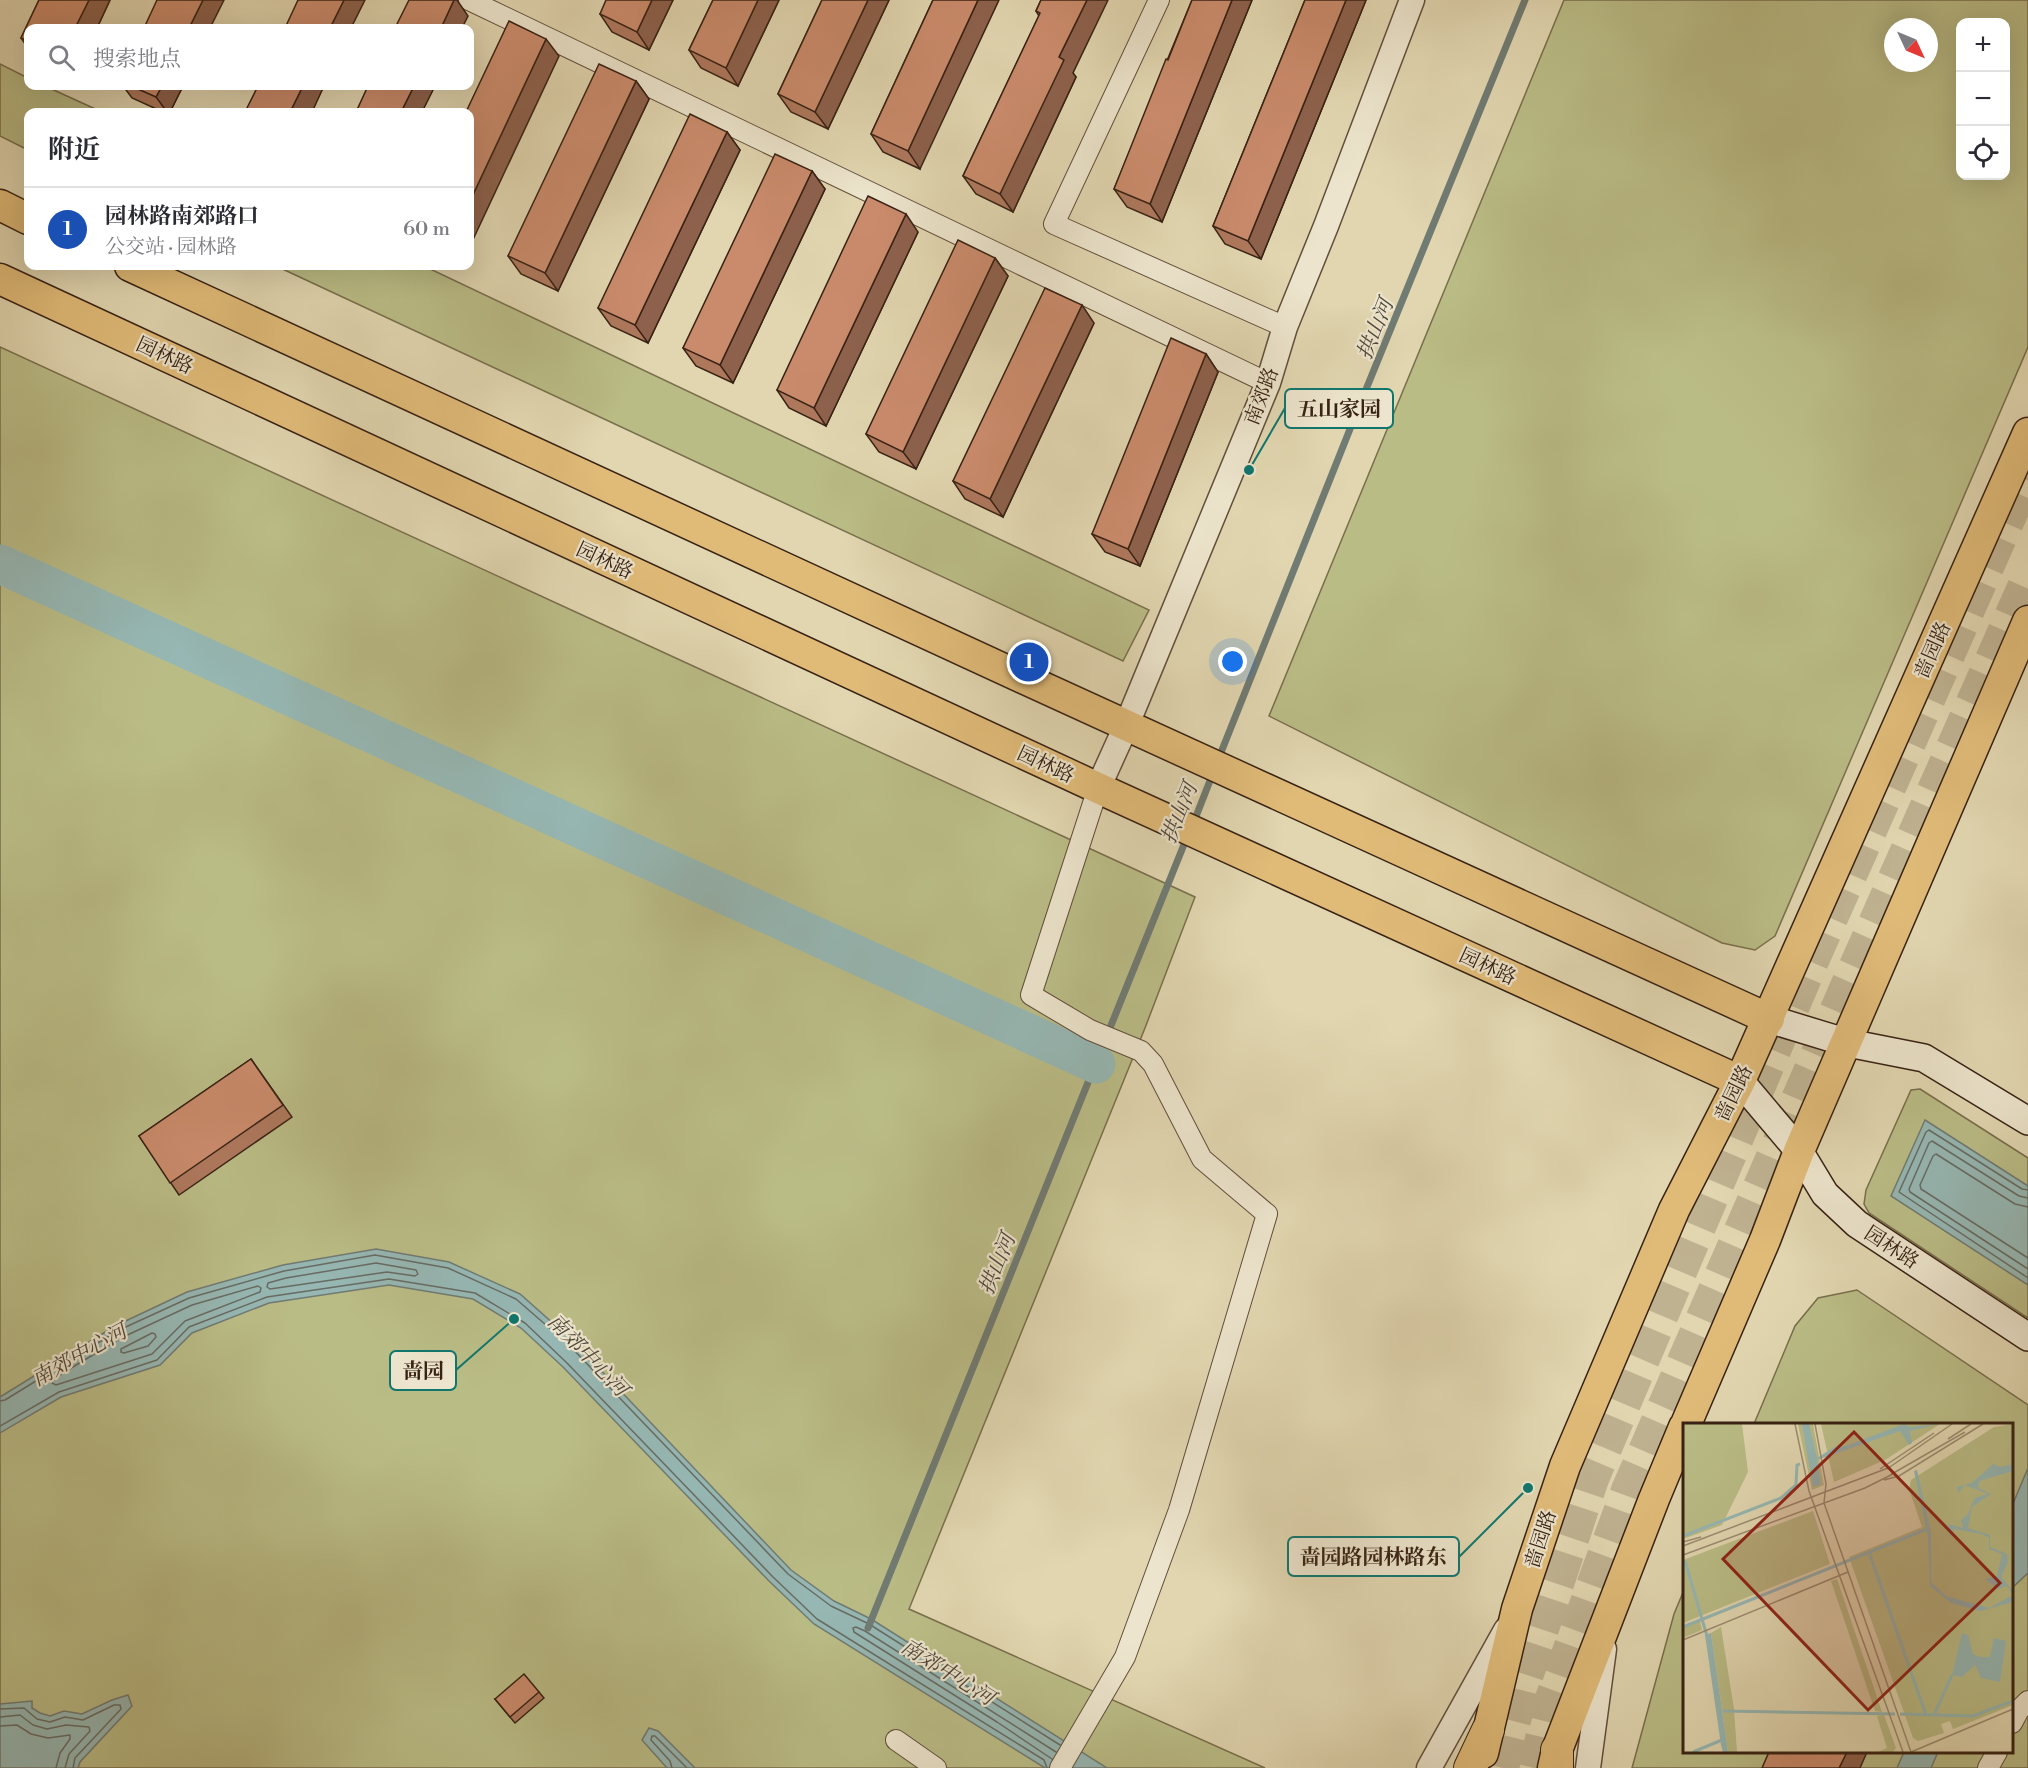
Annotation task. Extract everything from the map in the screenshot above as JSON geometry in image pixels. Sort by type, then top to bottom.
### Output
[{"type":"highway","points":[[1470,1768],[1488,1730]]},
{"type":"main road","points":[[0,206],[24,217]]},
{"type":"main road","points":[[139,270],[1768,1019],[1848,1042],[1924,1058],[2028,1121]]},
{"type":"main road","name":"园林路","points":[[0,279],[1098,788],[1740,1081],[1799,1151],[1825,1194],[1857,1224],[2028,1337]]},
{"type":"main road","name":"啬园路","points":[[1479,1768],[1517,1610],[1565,1466],[1674,1210],[1740,1081],[2028,433]]},
{"type":"main road","points":[[1686,1423],[1765,1239],[1799,1151],[2028,621]]},
{"type":"main road","points":[[1556,1762],[1654,1498],[1683,1431]]},
{"type":"street","points":[[470,0],[1268,383]]},
{"type":"street","points":[[1159,0],[1054,224],[1285,327]]},
{"type":"street","name":"南郊路","points":[[1098,788],[1127,724],[1268,383],[1285,327],[1412,0]]},
{"type":"street","points":[[1060,1768],[1125,1657],[1179,1510],[1267,1214],[1202,1159],[1153,1064],[1141,1051],[1090,1030],[1031,995],[1098,788]]},
{"type":"street","points":[[1429,1768],[1517,1610]]},
{"type":"street","points":[[1588,1768],[1609,1616]]},
{"type":"street","points":[[2013,1721],[2019,1710],[2028,1701]]},
{"type":"street","points":[[896,1740],[936,1768]]},
{"type":"street","points":[[1988,1768],[1996,1753]]},
{"type":"green space","points":[[1564,0],[2028,0],[2028,347],[1775,936],[1755,950],[1722,943],[1269,716]]},
{"type":"green space","points":[[0,64],[24,76],[24,90],[54,90],[93,108],[24,108],[24,148],[0,136]]},
{"type":"green space","points":[[285,270],[432,270],[1149,610],[1123,661]]},
{"type":"green space","points":[[0,347],[1195,897],[1145,1028],[909,1609],[1265,1768],[0,1768]]},
{"type":"green space","points":[[1920,1089],[2028,1158],[2028,1318],[1869,1213],[1864,1204],[1866,1190],[1911,1090]]},
{"type":"green space","points":[[1857,1290],[2028,1405],[2028,1768],[1632,1768],[1674,1614],[1683,1592],[1683,1753],[2013,1753],[2013,1423],[1754,1423],[1795,1326],[1818,1298]]},
{"type":"water","points":[[1925,1120],[2028,1186],[2028,1285],[1891,1196]]},
{"type":"water","name":"南郊中心河","points":[[376,1249],[449,1262],[520,1294],[573,1341],[791,1570],[834,1601],[871,1619],[1107,1768],[1045,1768],[814,1624],[769,1581],[563,1367],[521,1328],[473,1299],[389,1285],[269,1303],[192,1333],[160,1365],[61,1397],[0,1433],[0,1397],[115,1326],[187,1292],[283,1265]]},
{"type":"water","points":[[2028,1468],[2028,1573],[2013,1587],[2013,1504]]},
{"type":"water","points":[[128,1695],[132,1706],[80,1762],[78,1768],[0,1768],[0,1704],[32,1701],[32,1708],[50,1716],[64,1711],[82,1714]]},
{"type":"water","points":[[649,1728],[658,1731],[695,1768],[667,1768],[642,1740]]},
{"type":"water","points":[[1904,1753],[1938,1753],[1931,1768],[1897,1768]]},
{"type":"building","points":[[39,0],[89,0],[77,24],[28,24]]},
{"type":"building","points":[[157,0],[203,0],[191,24],[146,24]]},
{"type":"building","points":[[298,0],[344,0],[332,24],[287,24]]},
{"type":"building","points":[[409,0],[454,0],[443,24],[397,24]]},
{"type":"building","points":[[606,0],[652,0],[637,32],[600,14]]},
{"type":"building","points":[[713,0],[758,0],[726,68],[689,50]]},
{"type":"building","points":[[822,0],[868,0],[815,112],[778,94]]},
{"type":"building","points":[[933,0],[978,0],[908,151],[871,134]]},
{"type":"building","points":[[1041,0],[1087,0],[1059,57],[1064,60],[1000,194],[963,176],[1040,13],[1036,11]]},
{"type":"building","points":[[1192,0],[1232,0],[1150,204],[1114,189]]},
{"type":"building","points":[[1305,0],[1346,0],[1248,241],[1213,226]]},
{"type":"building","points":[[509,21],[546,39],[474,192],[474,108],[468,108]]},
{"type":"building","points":[[599,64],[636,81],[545,273],[508,256]]},
{"type":"building","points":[[140,90],[160,90],[156,97]]},
{"type":"building","points":[[256,90],[301,90],[292,108],[247,108]]},
{"type":"building","points":[[366,90],[412,90],[403,108],[358,108]]},
{"type":"building","points":[[690,114],[727,132],[635,325],[598,308]]},
{"type":"building","points":[[775,154],[812,171],[720,365],[683,348]]},
{"type":"building","points":[[868,196],[906,214],[814,408],[777,390]]},
{"type":"building","points":[[958,240],[995,258],[903,452],[866,434]]},
{"type":"building","points":[[1045,288],[1082,305],[990,499],[953,481]]},
{"type":"building","points":[[1171,338],[1206,354],[1128,549],[1092,534]]},
{"type":"building","points":[[251,1059],[283,1105],[170,1183],[139,1136]]},
{"type":"building","points":[[524,1674],[539,1692],[510,1717],[495,1699]]},
{"type":"building","points":[[1769,1753],[1846,1753],[1839,1768],[1762,1768]]},
{"type":"waterway","name":"拱山河","points":[[1218,760],[1525,0]]},
{"type":"waterway","points":[[0,564],[1096,1064]]},
{"type":"waterway","name":"拱山河","points":[[1193,824],[1213,773]]},
{"type":"waterway","name":"拱山河","points":[[868,1628],[1187,837]]},
{"type":"tunnel","points":[[1503,1768],[1523,1689],[1593,1479],[1813,961],[2028,477]]},
{"type":"tunnel","points":[[1534,1768],[1550,1701],[1627,1490],[1847,984],[2028,576]]},
{"type":"place","name":"五山家园","points":[[1249,470]]},
{"type":"place","name":"园林路南郊路口","points":[[1029,662]]},
{"type":"place","name":"啬园","points":[[514,1319]]},
{"type":"place","name":"啬园路园林路东","points":[[1528,1488]]}]
